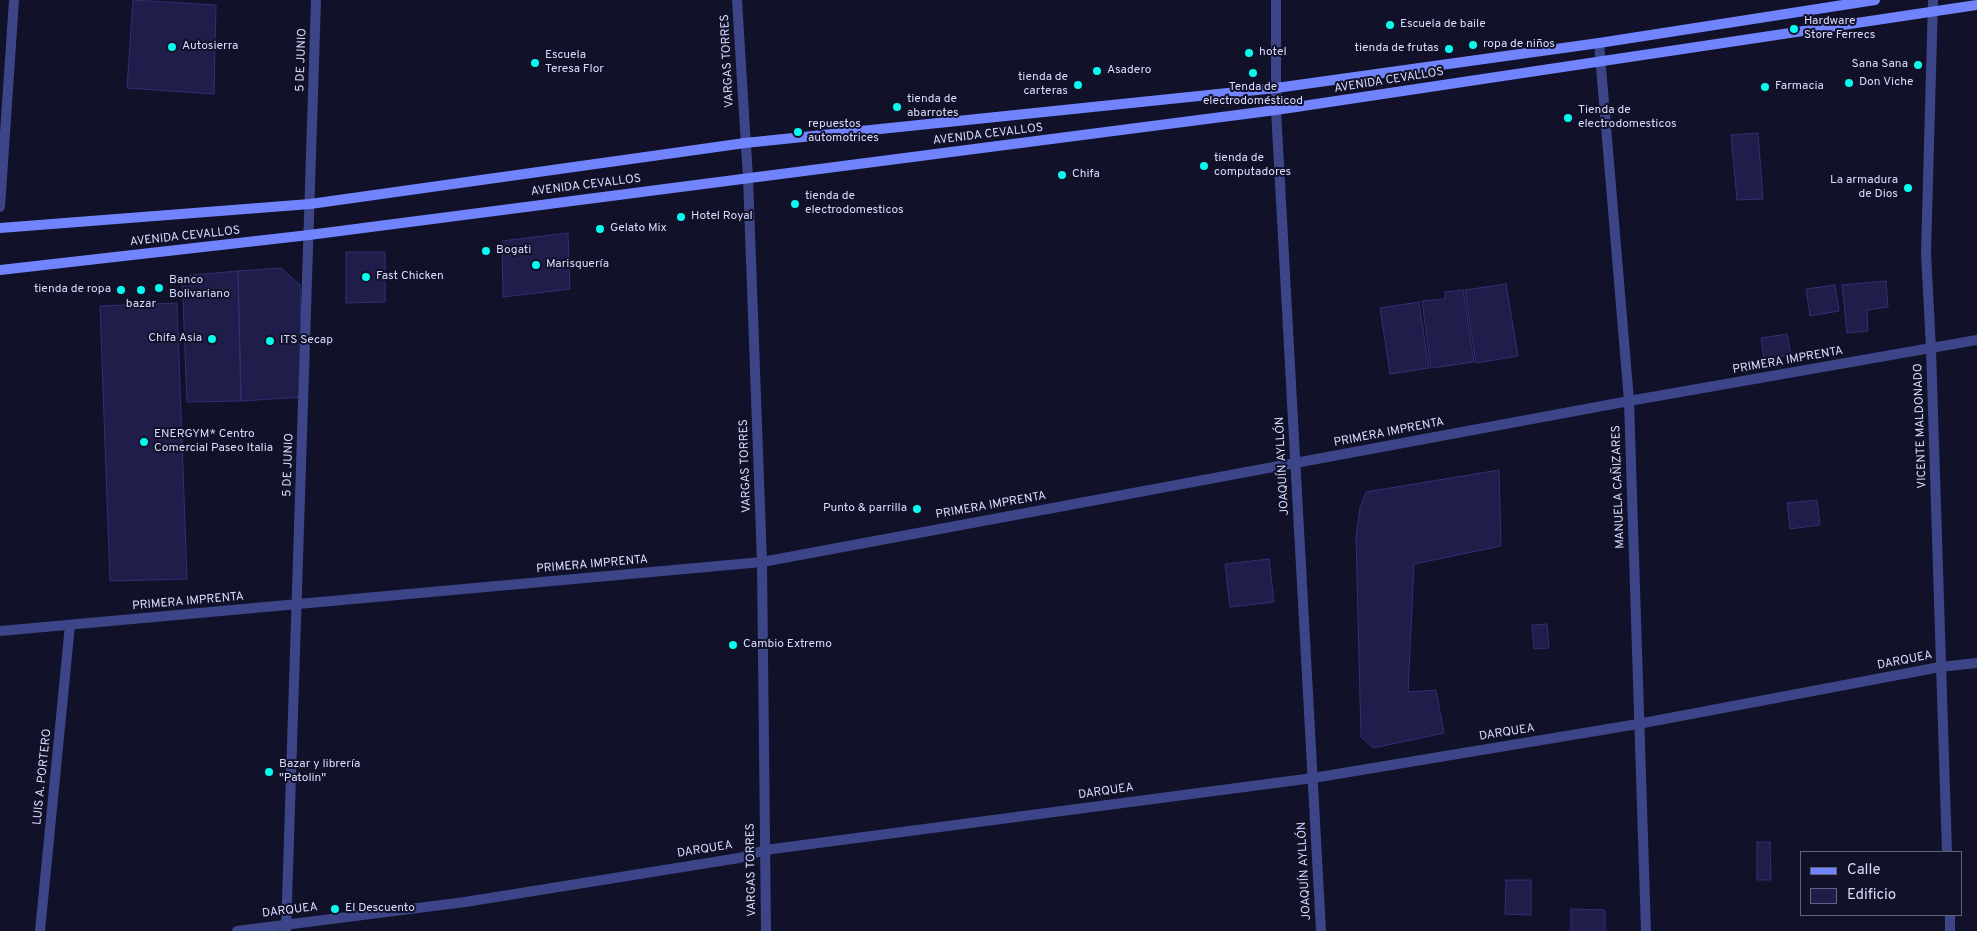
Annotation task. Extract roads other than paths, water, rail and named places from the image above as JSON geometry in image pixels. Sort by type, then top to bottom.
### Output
[{"type":"main road","name":"AVENIDA CEVALLOS","points":[[0,228],[310,204],[745,144],[1276,88],[1599,44],[1875,0]]},
{"type":"main road","name":"AVENIDA CEVALLOS","points":[[0,270],[309,236],[1276,110],[1601,61],[1932,5],[1977,5]]},
{"type":"street","points":[[0,207],[14,0]]},
{"type":"street","name":"5 DE JUNIO","points":[[286,927],[316,0]]},
{"type":"street","name":"VARGAS TORRES","points":[[737,0],[748,178],[762,562],[766,931]]},
{"type":"street","name":"JOAQUÍN AYLLÓN","points":[[1276,0],[1276,110],[1321,931]]},
{"type":"street","name":"VICENTE MALDONADO","points":[[1932,5],[1926,253],[1931,349],[1947,851]]},
{"type":"street","name":"MANUELA CAÑIZARES","points":[[1599,44],[1629,400],[1646,931]]},
{"type":"street","name":"PRIMERA IMPRENTA","points":[[0,630],[762,562],[1629,400],[1977,340]]},
{"type":"street","name":"LUIS A. PORTERO","points":[[40,931],[70,624]]},
{"type":"street","name":"DARQUEA","points":[[237,931],[286,927],[465,902],[739,858],[765,850],[1312,778],[1638,724],[1940,667],[1977,663]]},
{"type":"street","points":[[1950,916],[1950,931]]},
{"type":"place","name":"Escuela de baile","points":[[1390,25]]},
{"type":"place","name":"Hardware Store Ferrecs","points":[[1794,29]]},
{"type":"place","name":"ropa de niños","points":[[1473,45]]},
{"type":"place","name":"Autosierra","points":[[172,47]]},
{"type":"place","name":"tienda de frutas","points":[[1449,49]]},
{"type":"place","name":"hotel","points":[[1249,53]]},
{"type":"place","name":"Escuela Teresa Flor","points":[[535,63]]},
{"type":"place","name":"Sana Sana","points":[[1918,65]]},
{"type":"place","name":"Asadero","points":[[1097,71]]},
{"type":"place","name":"Tenda de electrodomésticod","points":[[1253,73]]},
{"type":"place","name":"Don Viche","points":[[1849,83]]},
{"type":"place","name":"tienda de carteras","points":[[1078,85]]},
{"type":"place","name":"Farmacia","points":[[1765,87]]},
{"type":"place","name":"tienda de abarrotes","points":[[897,107]]},
{"type":"place","name":"Tienda de electrodomesticos","points":[[1568,118]]},
{"type":"place","name":"repuestos automotrices","points":[[798,132]]},
{"type":"place","name":"tienda de computadores","points":[[1204,166]]},
{"type":"place","name":"Chifa","points":[[1062,175]]},
{"type":"place","name":"La armadura de Dios","points":[[1908,188]]},
{"type":"place","name":"tienda de electrodomesticos","points":[[795,204]]},
{"type":"place","name":"Hotel Royal","points":[[681,217]]},
{"type":"place","name":"Gelato Mix","points":[[600,229]]},
{"type":"place","name":"Bogati","points":[[486,251]]},
{"type":"place","name":"Marisquería","points":[[536,265]]},
{"type":"place","name":"Fast Chicken","points":[[366,277]]},
{"type":"place","name":"Banco Bolivariano","points":[[159,288]]},
{"type":"place","name":"tienda de ropa","points":[[121,290]]},
{"type":"place","name":"bazar","points":[[141,290]]},
{"type":"place","name":"Chifa Asia","points":[[212,339]]},
{"type":"place","name":"ITS Secap","points":[[270,341]]},
{"type":"place","name":"ENERGYM* Centro Comercial Paseo Italia","points":[[144,442]]},
{"type":"place","name":"Punto & parrilla","points":[[917,509]]},
{"type":"place","name":"Cambio Extremo","points":[[733,645]]},
{"type":"place","name":"Bazar y librería \"Patolin\"","points":[[269,772]]},
{"type":"place","name":"El Descuento","points":[[335,909]]}]
